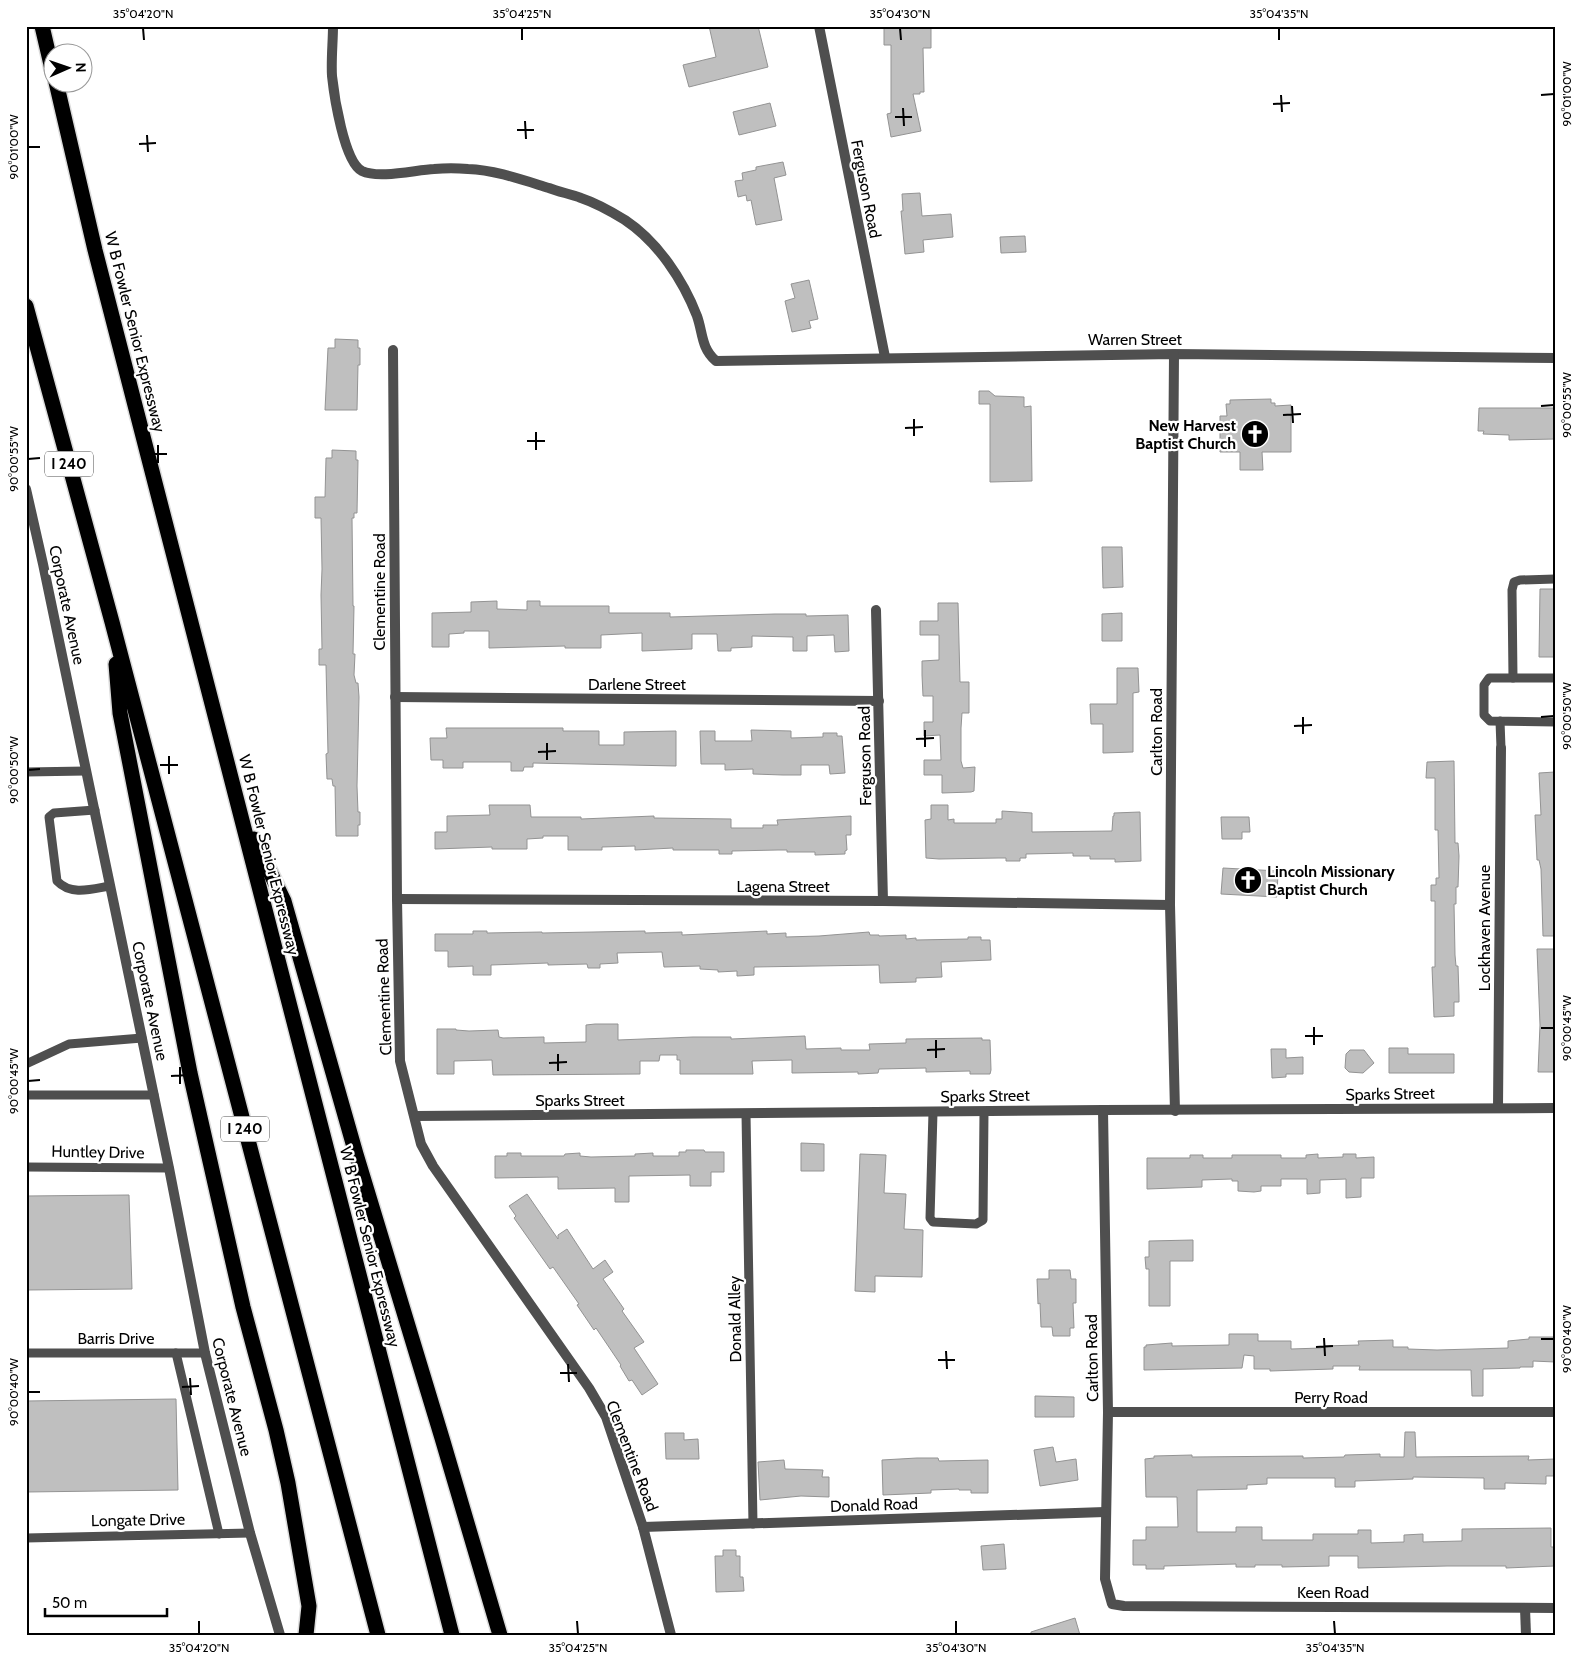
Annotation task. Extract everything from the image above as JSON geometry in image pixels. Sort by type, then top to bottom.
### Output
[{"type":"highway","points":[[42,26],[46,42]]},
{"type":"highway","name":"W B Fowler Senior Expressway","points":[[58,92],[95,250],[452,1635]]},
{"type":"highway","name":"I 240","points":[[26,306],[112,622],[378,1635]]},
{"type":"highway","points":[[112,622],[120,713],[190,1073],[244,1307],[288,1483],[309,1606],[306,1635]]},
{"type":"highway","points":[[240,809],[284,902],[356,1154],[500,1635]]},
{"type":"street","name":"Warren Street","points":[[333,26],[332,75],[338,117],[352,161],[362,171],[378,174],[469,168],[492,172],[582,198],[626,220],[664,258],[684,290],[697,317],[708,354],[716,361],[1174,354],[1555,358]]},
{"type":"street","name":"Ferguson Road","points":[[819,26],[885,357]]},
{"type":"street","name":"Clementine Road","points":[[393,350],[396,899],[400,1061],[422,1144],[433,1166],[588,1388],[606,1417],[643,1527],[671,1635]]},
{"type":"street","name":"Carlton Road","points":[[1174,354],[1170,905],[1175,1111]]},
{"type":"street","name":"Corporate Avenue","points":[[26,489],[95,810],[205,1353],[250,1533],[280,1635]]},
{"type":"street","name":"Ferguson Road","points":[[876,610],[883,901]]},
{"type":"street","name":"Darlene Street","points":[[395,697],[879,701]]},
{"type":"street","name":"Lockhaven Avenue","points":[[1498,1108],[1501,748]]},
{"type":"street","name":"Lagena Street","points":[[396,899],[883,901],[1170,905]]},
{"type":"street","name":"Sparks Street","points":[[416,1116],[1555,1108]]},
{"type":"street","name":"Carlton Road","points":[[1103,1110],[1108,1412],[1105,1579],[1112,1604]]},
{"type":"street","name":"Perry Road","points":[[1108,1412],[1555,1412]]},
{"type":"street","name":"Donald Road","points":[[643,1527],[1105,1512]]},
{"type":"street","name":"Keen Road","points":[[1112,1604],[1124,1606],[1555,1608]]},
{"type":"street","points":[[1525,1608],[1526,1635]]},
{"type":"lane","points":[[1513,678],[1512,590],[1514,582],[1520,580],[1555,579]]},
{"type":"lane","points":[[1555,678],[1489,678],[1484,685],[1484,715],[1490,721],[1555,722]]},
{"type":"lane","points":[[1500,721],[1501,748]]},
{"type":"lane","points":[[26,772],[86,771]]},
{"type":"lane","points":[[95,810],[54,813],[49,817],[57,881],[63,888],[78,891],[110,886]]},
{"type":"lane","points":[[26,1064],[69,1044],[142,1038]]},
{"type":"lane","points":[[26,1095],[154,1095]]},
{"type":"lane","points":[[933,1112],[930,1218],[933,1222],[976,1224],[983,1220],[984,1112]]},
{"type":"lane","name":"Donald Alley","points":[[746,1114],[753,1524]]},
{"type":"lane","name":"Huntley Drive","points":[[26,1167],[169,1168]]},
{"type":"lane","name":"Barris Drive","points":[[26,1353],[205,1353]]},
{"type":"lane","points":[[176,1353],[219,1534]]},
{"type":"lane","name":"Longate Drive","points":[[26,1538],[250,1533]]},
{"type":"building","points":[[709,26],[758,26],[768,67],[689,87],[683,65],[716,57]]},
{"type":"building","points":[[884,26],[931,26],[931,48],[923,48],[924,92],[913,94],[921,131],[891,137],[887,114],[891,113],[891,45],[884,45]]},
{"type":"building","points":[[770,103],[776,126],[739,135],[733,112]]},
{"type":"building","points":[[783,162],[786,175],[774,178],[782,220],[756,225],[751,200],[747,201],[746,195],[738,197],[735,181],[743,180],[742,173],[756,170],[756,167]]},
{"type":"building","points":[[920,193],[922,216],[951,214],[953,237],[923,240],[924,252],[905,254],[901,211],[903,211],[902,194]]},
{"type":"building","points":[[1025,236],[1026,252],[1001,253],[1000,237]]},
{"type":"building","points":[[809,280],[818,319],[809,321],[811,328],[792,332],[785,301],[795,298],[791,284]]},
{"type":"building","points":[[335,339],[358,340],[360,365],[358,365],[357,410],[325,410],[328,348],[335,348]]},
{"type":"building","points":[[979,391],[989,391],[995,396],[1024,397],[1024,407],[1031,406],[1032,481],[990,482],[990,404],[979,404]]},
{"type":"building","name":"New Harvest Baptist Church","points":[[1271,399],[1271,403],[1275,403],[1275,406],[1291,405],[1291,452],[1262,452],[1263,470],[1240,470],[1240,452],[1220,452],[1220,416],[1227,416],[1226,404],[1230,404],[1230,400]]},
{"type":"building","points":[[1479,408],[1555,408],[1555,439],[1509,440],[1509,435],[1483,434],[1484,431],[1478,431]]},
{"type":"building","points":[[332,450],[356,451],[356,460],[358,460],[357,513],[354,513],[354,518],[352,518],[353,654],[355,654],[354,675],[356,683],[358,683],[359,697],[357,786],[360,825],[358,825],[358,836],[336,836],[335,786],[333,786],[332,779],[327,779],[326,665],[319,665],[319,649],[322,649],[321,518],[315,518],[315,497],[325,497],[326,458],[332,458]]},
{"type":"building","points":[[1102,547],[1122,547],[1123,587],[1103,588]]},
{"type":"building","points":[[1540,589],[1555,589],[1555,657],[1539,657]]},
{"type":"building","points":[[497,601],[497,609],[527,610],[527,601],[540,601],[540,606],[609,606],[609,613],[670,613],[670,617],[775,614],[806,614],[806,616],[848,615],[849,651],[835,652],[834,635],[807,636],[807,651],[793,651],[793,637],[752,636],[752,647],[731,648],[731,651],[718,651],[717,634],[692,634],[692,649],[642,651],[642,633],[601,635],[601,648],[565,648],[565,646],[489,648],[489,631],[464,631],[464,633],[449,634],[449,647],[432,647],[432,613],[471,612],[471,602]]},
{"type":"building","points":[[938,603],[958,603],[960,682],[969,682],[969,713],[962,713],[961,761],[963,768],[975,767],[974,791],[971,792],[942,793],[942,775],[924,775],[924,760],[941,760],[940,735],[924,736],[924,722],[933,722],[933,696],[923,696],[922,675],[922,661],[939,660],[939,635],[920,635],[920,621],[938,621]]},
{"type":"building","points":[[1122,613],[1122,641],[1102,641],[1102,614]]},
{"type":"building","points":[[1117,668],[1138,668],[1139,692],[1133,693],[1133,752],[1103,753],[1103,724],[1091,724],[1090,704],[1117,704]]},
{"type":"building","points":[[446,728],[563,728],[563,731],[599,731],[599,745],[624,745],[624,732],[676,731],[676,766],[533,763],[533,767],[524,767],[523,771],[511,771],[511,762],[463,762],[463,768],[443,768],[443,760],[431,760],[430,738],[447,738]]},
{"type":"building","points":[[751,730],[791,731],[791,738],[823,737],[823,733],[837,733],[837,736],[842,736],[845,773],[830,774],[829,765],[801,765],[801,775],[783,775],[753,774],[753,769],[725,770],[725,764],[701,764],[700,731],[715,731],[715,741],[752,741]]},
{"type":"building","points":[[1454,761],[1455,843],[1458,843],[1459,856],[1458,887],[1456,887],[1456,904],[1454,904],[1455,955],[1456,966],[1458,966],[1459,1002],[1454,1002],[1454,1016],[1434,1017],[1432,967],[1435,967],[1435,901],[1431,901],[1431,885],[1436,885],[1436,878],[1439,878],[1438,830],[1435,830],[1435,778],[1426,778],[1427,762]]},
{"type":"building","points":[[1555,772],[1555,936],[1543,936],[1541,869],[1539,860],[1537,860],[1535,815],[1541,815],[1539,773]]},
{"type":"building","points":[[489,805],[530,805],[531,817],[581,817],[581,819],[654,816],[654,818],[731,819],[731,828],[763,828],[763,825],[778,825],[777,820],[851,816],[851,835],[846,835],[847,850],[845,854],[815,855],[815,852],[787,852],[787,850],[778,850],[732,851],[732,854],[719,854],[719,850],[673,850],[673,848],[635,850],[635,846],[602,847],[602,850],[568,850],[568,836],[543,836],[543,838],[527,839],[527,849],[492,849],[492,847],[435,849],[435,832],[447,832],[447,816],[490,815]]},
{"type":"building","points":[[931,805],[948,805],[948,820],[954,819],[954,823],[996,823],[996,819],[1002,819],[1002,811],[1032,813],[1032,832],[1112,831],[1114,813],[1140,812],[1141,861],[1115,862],[1115,859],[1090,859],[1090,856],[1073,856],[1073,853],[1026,854],[1026,858],[1020,858],[1020,861],[1006,861],[1006,858],[926,858],[925,820],[931,819]]},
{"type":"building","points":[[1221,817],[1249,817],[1250,832],[1242,832],[1242,839],[1222,839]]},
{"type":"building","name":"Lincoln Missionary Baptist Church","points":[[1223,868],[1278,871],[1277,897],[1221,894]]},
{"type":"building","points":[[473,931],[487,931],[487,933],[542,933],[645,931],[645,933],[682,932],[682,935],[767,931],[767,934],[786,933],[786,937],[869,932],[870,935],[879,936],[906,935],[906,939],[916,938],[916,940],[981,937],[981,940],[990,940],[991,960],[941,962],[942,977],[916,978],[916,982],[880,983],[879,965],[754,967],[754,975],[737,976],[737,971],[718,972],[718,970],[700,969],[700,966],[664,967],[662,952],[617,953],[618,963],[600,964],[600,968],[588,968],[587,964],[491,965],[491,975],[473,975],[473,966],[448,967],[448,951],[435,951],[435,934],[473,934]]},
{"type":"building","points":[[1537,949],[1555,949],[1555,1072],[1538,1072],[1540,1025]]},
{"type":"building","points":[[618,1024],[618,1040],[805,1036],[806,1049],[841,1048],[841,1050],[870,1050],[869,1044],[906,1043],[906,1039],[982,1038],[982,1040],[990,1040],[991,1070],[990,1074],[970,1074],[970,1071],[926,1072],[926,1068],[879,1069],[878,1073],[858,1074],[858,1072],[792,1073],[792,1060],[752,1061],[753,1074],[680,1074],[680,1060],[677,1060],[677,1055],[660,1055],[659,1061],[640,1061],[640,1074],[493,1075],[492,1060],[454,1061],[454,1074],[437,1074],[437,1029],[498,1030],[499,1037],[544,1037],[544,1043],[586,1042],[586,1025]]},
{"type":"building","points":[[1389,1048],[1408,1048],[1408,1054],[1454,1054],[1454,1073],[1389,1073]]},
{"type":"building","points":[[1271,1049],[1286,1049],[1286,1058],[1303,1057],[1303,1074],[1286,1074],[1286,1077],[1272,1078]]},
{"type":"building","points":[[1350,1050],[1364,1050],[1374,1063],[1363,1073],[1349,1072],[1345,1068],[1346,1054]]},
{"type":"building","points":[[801,1143],[824,1144],[824,1171],[801,1171]]},
{"type":"building","points":[[686,1150],[724,1152],[724,1172],[711,1172],[711,1186],[690,1186],[690,1175],[629,1176],[629,1202],[615,1202],[615,1188],[558,1189],[558,1177],[495,1178],[495,1156],[507,1156],[507,1153],[521,1153],[521,1156],[564,1156],[565,1154],[580,1153],[580,1156],[591,1157],[635,1156],[635,1154],[653,1153],[653,1156],[679,1156],[679,1152],[686,1152]]},
{"type":"building","points":[[860,1154],[886,1155],[884,1193],[906,1194],[904,1229],[923,1230],[922,1277],[875,1276],[875,1292],[855,1291]]},
{"type":"building","points":[[1318,1154],[1318,1158],[1343,1157],[1343,1154],[1356,1154],[1356,1158],[1374,1157],[1374,1178],[1361,1178],[1361,1197],[1346,1198],[1346,1179],[1320,1180],[1320,1193],[1307,1194],[1307,1179],[1281,1179],[1281,1186],[1261,1186],[1261,1191],[1254,1192],[1238,1191],[1238,1181],[1232,1181],[1232,1179],[1202,1180],[1202,1187],[1147,1189],[1147,1158],[1190,1158],[1190,1155],[1203,1155],[1203,1158],[1232,1158],[1232,1155],[1281,1155],[1281,1158],[1306,1158],[1306,1155]]},
{"type":"building","points":[[527,1194],[558,1239],[558,1235],[567,1229],[593,1269],[605,1260],[613,1272],[603,1279],[624,1309],[622,1311],[644,1342],[634,1348],[658,1384],[642,1395],[632,1380],[629,1381],[621,1365],[596,1328],[594,1330],[577,1305],[579,1304],[553,1267],[550,1269],[514,1218],[516,1216],[509,1206]]},
{"type":"building","points":[[129,1195],[132,1289],[26,1290],[26,1196]]},
{"type":"building","points":[[1193,1240],[1193,1261],[1170,1261],[1170,1306],[1149,1306],[1149,1269],[1146,1269],[1145,1257],[1149,1257],[1149,1241]]},
{"type":"building","points":[[1049,1270],[1070,1270],[1071,1279],[1076,1279],[1076,1303],[1073,1303],[1074,1328],[1070,1328],[1070,1336],[1053,1336],[1052,1327],[1041,1327],[1037,1279],[1049,1279]]},
{"type":"building","points":[[1229,1334],[1258,1334],[1258,1341],[1291,1341],[1291,1349],[1359,1345],[1358,1341],[1393,1340],[1393,1347],[1408,1347],[1408,1349],[1508,1348],[1508,1341],[1529,1339],[1529,1337],[1555,1337],[1555,1362],[1533,1361],[1533,1367],[1483,1369],[1483,1396],[1472,1396],[1471,1370],[1359,1370],[1360,1366],[1333,1366],[1333,1369],[1270,1371],[1270,1369],[1254,1369],[1254,1356],[1244,1355],[1242,1368],[1144,1370],[1144,1347],[1146,1345],[1172,1343],[1172,1346],[1229,1345]]},
{"type":"building","points":[[1035,1396],[1074,1397],[1074,1417],[1035,1417]]},
{"type":"building","points":[[176,1399],[178,1490],[26,1492],[26,1401]]},
{"type":"building","points":[[1405,1432],[1415,1432],[1416,1457],[1529,1456],[1528,1460],[1555,1459],[1555,1476],[1546,1476],[1546,1484],[1505,1483],[1505,1489],[1484,1489],[1484,1478],[1413,1477],[1413,1479],[1355,1481],[1355,1487],[1335,1487],[1335,1478],[1267,1478],[1267,1484],[1247,1485],[1247,1489],[1197,1490],[1197,1532],[1236,1532],[1236,1527],[1262,1527],[1262,1540],[1313,1540],[1313,1534],[1358,1534],[1358,1530],[1371,1530],[1371,1543],[1404,1542],[1404,1535],[1423,1534],[1423,1542],[1462,1541],[1462,1529],[1551,1528],[1551,1547],[1555,1547],[1555,1566],[1506,1568],[1506,1566],[1447,1566],[1358,1568],[1358,1556],[1329,1556],[1329,1566],[1282,1567],[1282,1565],[1255,1565],[1255,1567],[1236,1567],[1236,1564],[1164,1566],[1164,1569],[1146,1569],[1146,1565],[1133,1565],[1133,1540],[1146,1540],[1146,1527],[1178,1527],[1177,1497],[1146,1497],[1145,1459],[1154,1458],[1154,1456],[1192,1455],[1192,1457],[1303,1456],[1303,1458],[1380,1454],[1380,1457],[1404,1457]]},
{"type":"building","points":[[665,1433],[684,1433],[684,1440],[698,1439],[699,1459],[666,1459]]},
{"type":"building","points":[[1053,1447],[1056,1462],[1076,1459],[1078,1480],[1040,1486],[1034,1450]]},
{"type":"building","points":[[938,1458],[939,1461],[988,1460],[988,1493],[971,1493],[971,1490],[959,1489],[931,1490],[931,1493],[883,1495],[882,1460]]},
{"type":"building","points":[[784,1460],[785,1469],[823,1470],[822,1477],[829,1477],[829,1497],[801,1496],[760,1500],[758,1462]]},
{"type":"building","points":[[1004,1544],[1006,1569],[983,1570],[981,1546]]},
{"type":"building","points":[[723,1550],[736,1550],[736,1556],[740,1556],[740,1577],[743,1577],[744,1591],[716,1592],[715,1556],[723,1556]]},
{"type":"building","points":[[1075,1618],[1080,1635],[1031,1635],[1031,1632]]},
{"type":"place","name":"New Harvest Baptist Church","points":[[1255,434]]},
{"type":"place","name":"Lincoln Missionary Baptist Church","points":[[1248,880]]}]
